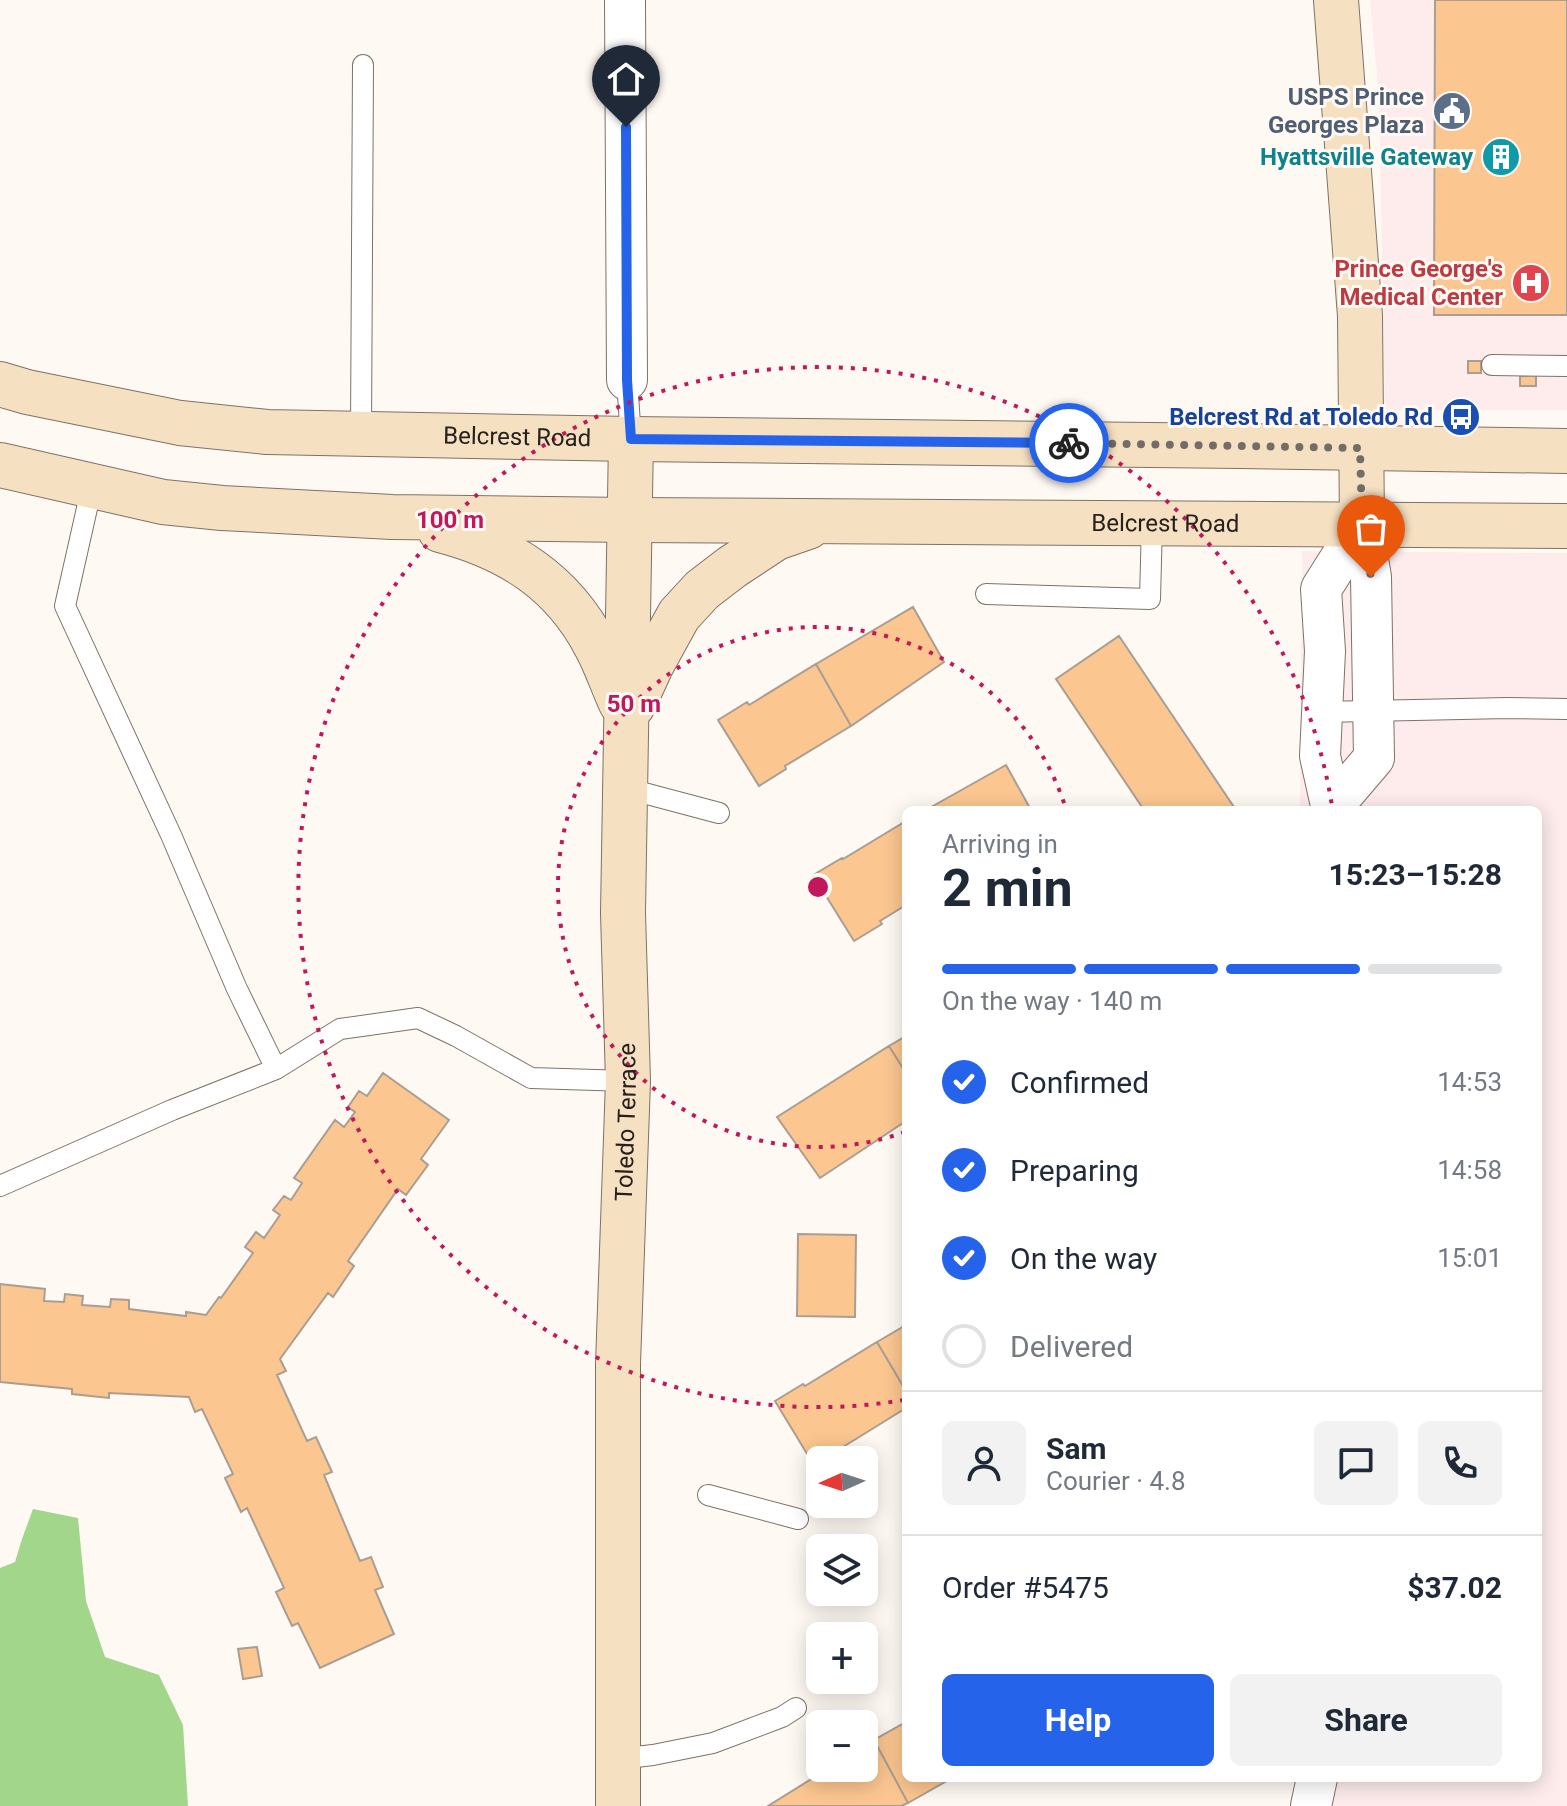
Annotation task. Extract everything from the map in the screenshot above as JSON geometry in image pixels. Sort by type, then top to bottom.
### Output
[{"type":"main road","points":[[1336,0],[1360,316],[1362,524]]},
{"type":"main road","name":"Belcrest Road","points":[[0,384],[180,423],[267,432],[1567,451]]},
{"type":"main road","name":"Toledo Terrace","points":[[618,1806],[618,1364],[628,1081],[623,913],[631,439]]},
{"type":"main road","name":"Belcrest Road","points":[[0,465],[163,502],[392,517],[1567,526]]},
{"type":"main road","points":[[392,517],[465,536],[508,554],[545,580],[574,612],[596,645],[627,718]]},
{"type":"main road","points":[[627,718],[679,615],[702,590],[776,538],[826,521]]},
{"type":"street","points":[[625,0],[627,380]]},
{"type":"street","points":[[1343,806],[1374,758],[1371,577],[1362,524]]},
{"type":"street","points":[[1341,806],[1320,756],[1325,651],[1321,589],[1362,524]]},
{"type":"street","points":[[1311,1806],[1316,1782]]},
{"type":"lane","points":[[361,433],[363,65]]},
{"type":"lane","points":[[1492,365],[1567,366]]},
{"type":"lane","points":[[627,380],[631,439]]},
{"type":"lane","points":[[92,486],[65,606],[276,1069]]},
{"type":"lane","points":[[986,594],[1150,599],[1152,523]]},
{"type":"lane","points":[[1322,712],[1567,709]]},
{"type":"lane","points":[[625,788],[719,813]]},
{"type":"lane","points":[[0,1186],[158,1116],[276,1069],[340,1029],[418,1018],[531,1078],[628,1081]]},
{"type":"lane","points":[[708,1495],[798,1519]]},
{"type":"lane","points":[[618,1759],[713,1743],[782,1717],[796,1708]]},
{"type":"shaded area","points":[[1370,0],[1567,0],[1567,410],[1385,410],[1379,96]]},
{"type":"shaded area","points":[[1302,551],[1567,553],[1567,1806],[1293,1806],[1294,1782],[1542,1782],[1542,806],[1300,806]]},
{"type":"green space","points":[[33,1509],[78,1518],[86,1601],[105,1657],[159,1675],[183,1725],[188,1806],[0,1806],[0,1568],[15,1562]]},
{"type":"building","name":"Hyattsville Gateway","points":[[1435,0],[1567,0],[1567,315],[1434,315]]},
{"type":"building","points":[[1468,361],[1481,361],[1481,373],[1468,373]]},
{"type":"building","points":[[1536,375],[1536,386],[1520,386],[1520,376]]},
{"type":"building","points":[[913,607],[944,662],[851,726],[816,664]]},
{"type":"building","points":[[1119,636],[1233,806],[1141,806],[1056,679]]},
{"type":"building","points":[[816,664],[851,726],[785,766],[786,769],[759,786],[718,720]]},
{"type":"building","points":[[1006,765],[1029,806],[933,806]]},
{"type":"building","points":[[902,823],[902,907],[854,941],[813,875]]},
{"type":"building","points":[[902,1038],[902,1067],[889,1046]]},
{"type":"building","points":[[889,1046],[902,1067],[902,1124],[820,1178],[777,1117]]},
{"type":"building","points":[[383,1073],[449,1120],[421,1159],[428,1165],[406,1195],[398,1189],[348,1261],[354,1266],[333,1297],[328,1293],[280,1359],[286,1371],[277,1375],[307,1441],[316,1437],[332,1472],[324,1475],[360,1561],[371,1557],[383,1587],[375,1590],[394,1634],[320,1668],[298,1623],[292,1626],[276,1592],[284,1588],[247,1508],[241,1512],[225,1478],[233,1474],[202,1409],[195,1412],[189,1397],[109,1393],[109,1398],[72,1394],[72,1389],[0,1382],[0,1284],[45,1289],[44,1301],[64,1302],[65,1294],[83,1296],[82,1305],[110,1307],[111,1299],[129,1300],[129,1309],[186,1316],[186,1312],[206,1315],[253,1253],[245,1247],[256,1232],[264,1238],[280,1215],[273,1210],[284,1196],[291,1200],[302,1183],[294,1178],[335,1120],[344,1127],[355,1112],[348,1107],[359,1091],[367,1096]]},
{"type":"building","points":[[798,1234],[856,1235],[855,1317],[797,1316]]},
{"type":"building","points":[[902,1327],[902,1384],[877,1342]]},
{"type":"building","points":[[877,1342],[902,1384],[902,1410],[845,1446],[806,1446],[806,1452],[775,1401],[803,1384],[805,1386]]},
{"type":"building","points":[[257,1647],[262,1676],[243,1679],[238,1649]]},
{"type":"building","points":[[902,1724],[902,1782],[945,1782],[908,1803],[878,1747],[878,1738]]},
{"type":"building","points":[[878,1747],[908,1803],[901,1806],[768,1806],[807,1782],[878,1782]]},
{"type":"way so far","points":[[1069,443],[1360,448],[1362,524],[1371,577]]},
{"type":"place","name":"USPS Prince Georges Plaza","points":[[1452,111]]},
{"type":"place","name":"Hyattsville Gateway","points":[[1501,157]]},
{"type":"place","name":"Prince George's Medical Center","points":[[1531,283]]},
{"type":"place","name":"Belcrest Rd at Toledo Rd","points":[[1461,417]]},
{"type":"route","points":[[626,127],[627,380],[631,439],[1069,443]]}]
